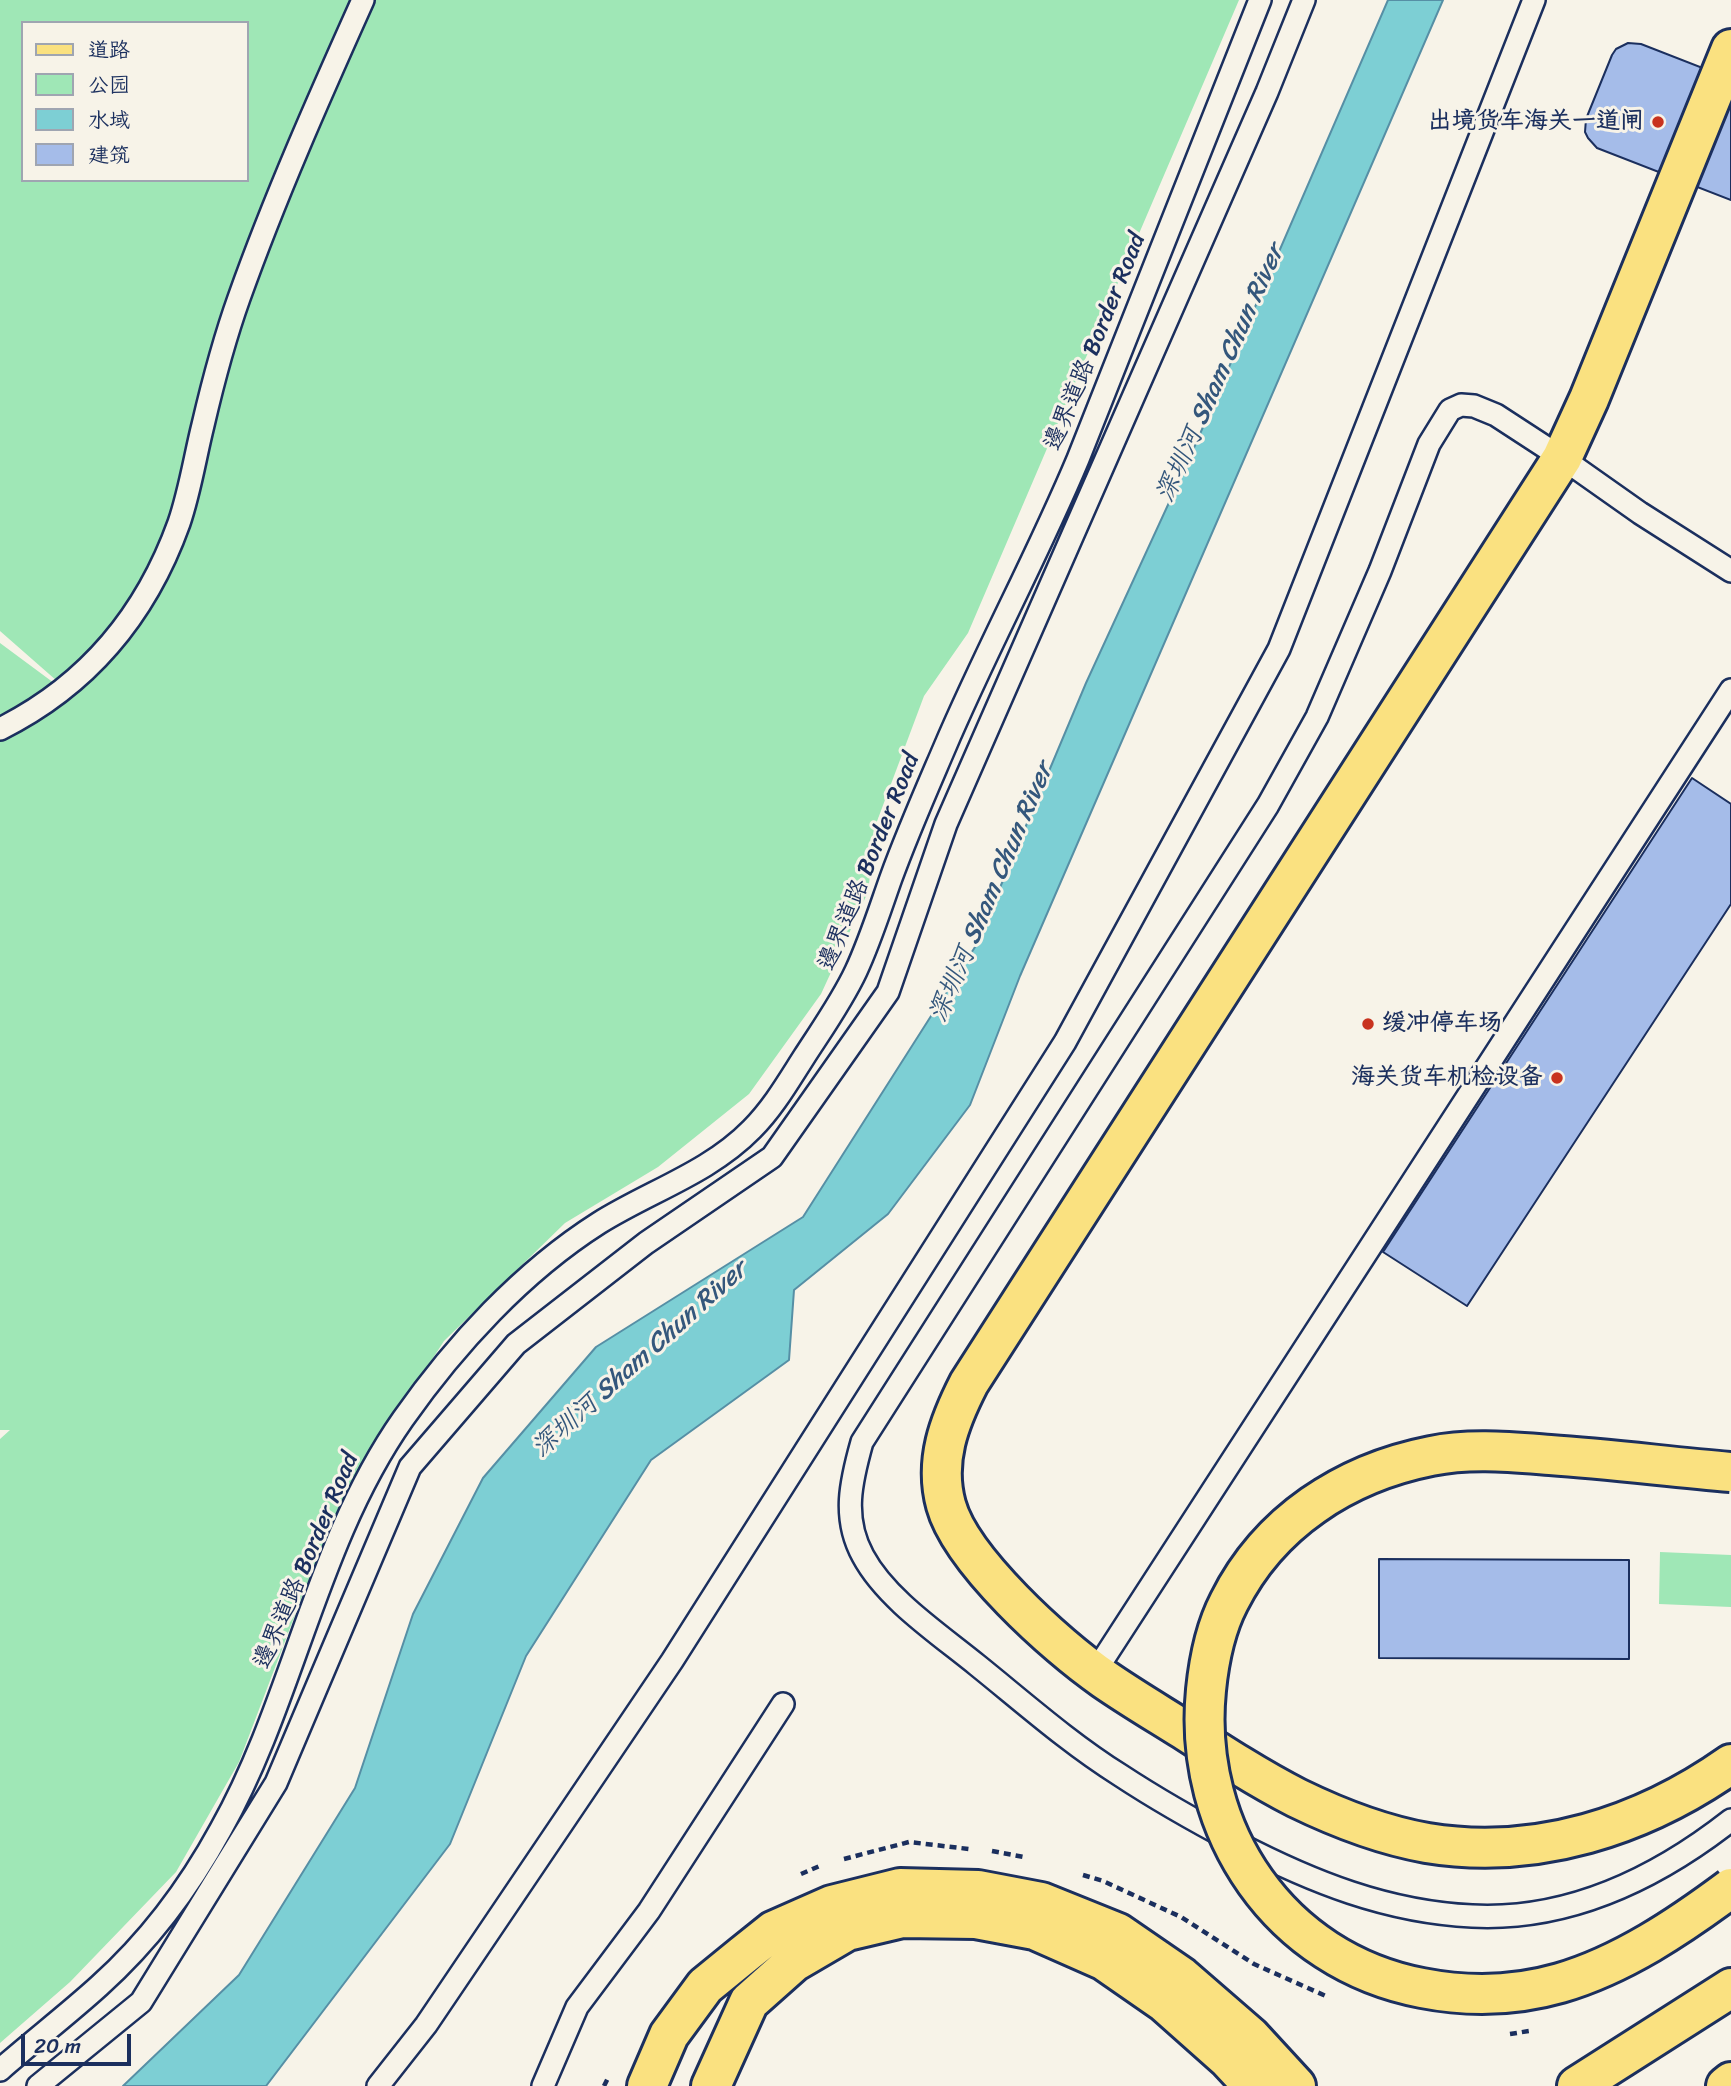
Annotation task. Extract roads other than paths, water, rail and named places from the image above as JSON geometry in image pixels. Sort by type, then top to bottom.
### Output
[{"type":"main road","points":[[1731,49],[1589,399],[1562,458],[969,1383],[955,1409],[944,1442],[940,1474],[946,1506],[958,1533],[988,1574],[1030,1617],[1098,1675],[1229,1759],[1297,1798],[1342,1818],[1384,1833],[1429,1843],[1484,1847],[1539,1844],[1587,1835],[1632,1819],[1676,1799],[1731,1764]]},
{"type":"main road","points":[[1731,1472],[1622,1460],[1483,1451],[1433,1456],[1387,1468],[1347,1483],[1316,1501],[1279,1533],[1251,1567],[1228,1603],[1215,1638],[1207,1674],[1204,1710],[1205,1751],[1212,1790],[1242,1862],[1268,1900],[1297,1928],[1328,1953],[1372,1975],[1403,1985],[1476,1995],[1521,1991],[1560,1983],[1596,1970],[1649,1942],[1731,1888]]},
{"type":"main road","points":[[647,2086],[669,2035],[705,1986],[773,1931],[832,1905],[901,1903],[978,1890],[1041,1902],[1118,1933],[1182,1977],[1251,2036],[1296,2086]]},
{"type":"main road","points":[[711,2086],[749,2002],[794,1962],[901,1903],[1035,1930],[1103,1961],[1165,2003],[1228,2059],[1253,2086]]},
{"type":"main road","points":[[1577,2086],[1731,1988]]},
{"type":"main road","points":[[1726,2086],[1731,2082]]},
{"type":"lane","points":[[0,729],[54,698],[94,663],[136,609],[155,574],[179,522],[213,380],[240,296],[311,117],[363,0]]},
{"type":"lane","name":"邊界道路 Border Road","points":[[0,2070],[120,1965],[162,1918],[204,1859],[251,1768],[353,1506],[386,1444],[424,1391],[486,1319],[559,1252],[618,1211],[699,1170],[751,1130],[786,1086],[844,994],[857,970],[893,872],[945,746],[1047,533],[1078,459],[1260,0]]},
{"type":"lane","points":[[38,2086],[141,2003],[276,1783],[410,1467],[516,1344],[646,1243],[772,1157],[888,992],[946,824],[1267,92],[1304,0]]},
{"type":"lane","points":[[378,2086],[426,2025],[672,1661],[1065,1042],[1279,649],[1534,0]]},
{"type":"lane","points":[[1731,571],[1484,408],[1461,405],[1450,410],[1429,444],[1380,571],[1317,717],[1268,805],[862,1442],[851,1479],[849,1506],[853,1533],[862,1555],[878,1580],[1056,1729],[1118,1774],[1181,1813],[1279,1865],[1329,1886],[1376,1902],[1423,1912],[1475,1917],[1529,1914],[1571,1906],[1611,1892],[1661,1869],[1699,1845],[1731,1820]]},
{"type":"lane","points":[[1098,1675],[1731,690]]},
{"type":"lane","points":[[543,2086],[577,2007],[649,1911],[783,1704]]},
{"type":"water","name":"深圳河 Sham Chun River","points":[[1388,0],[1443,0],[1020,976],[970,1105],[888,1214],[794,1290],[789,1360],[651,1460],[526,1656],[450,1844],[266,2086],[123,2086],[239,1975],[355,1788],[413,1614],[483,1478],[596,1347],[803,1217],[975,947],[1086,683],[1190,457]]},
{"type":"place","name":"出境货车海关一道闸","points":[[1658,122]]},
{"type":"place","name":"缓冲停车场","points":[[1368,1024]]},
{"type":"place","name":"海关货车机检设备","points":[[1557,1078]]}]
